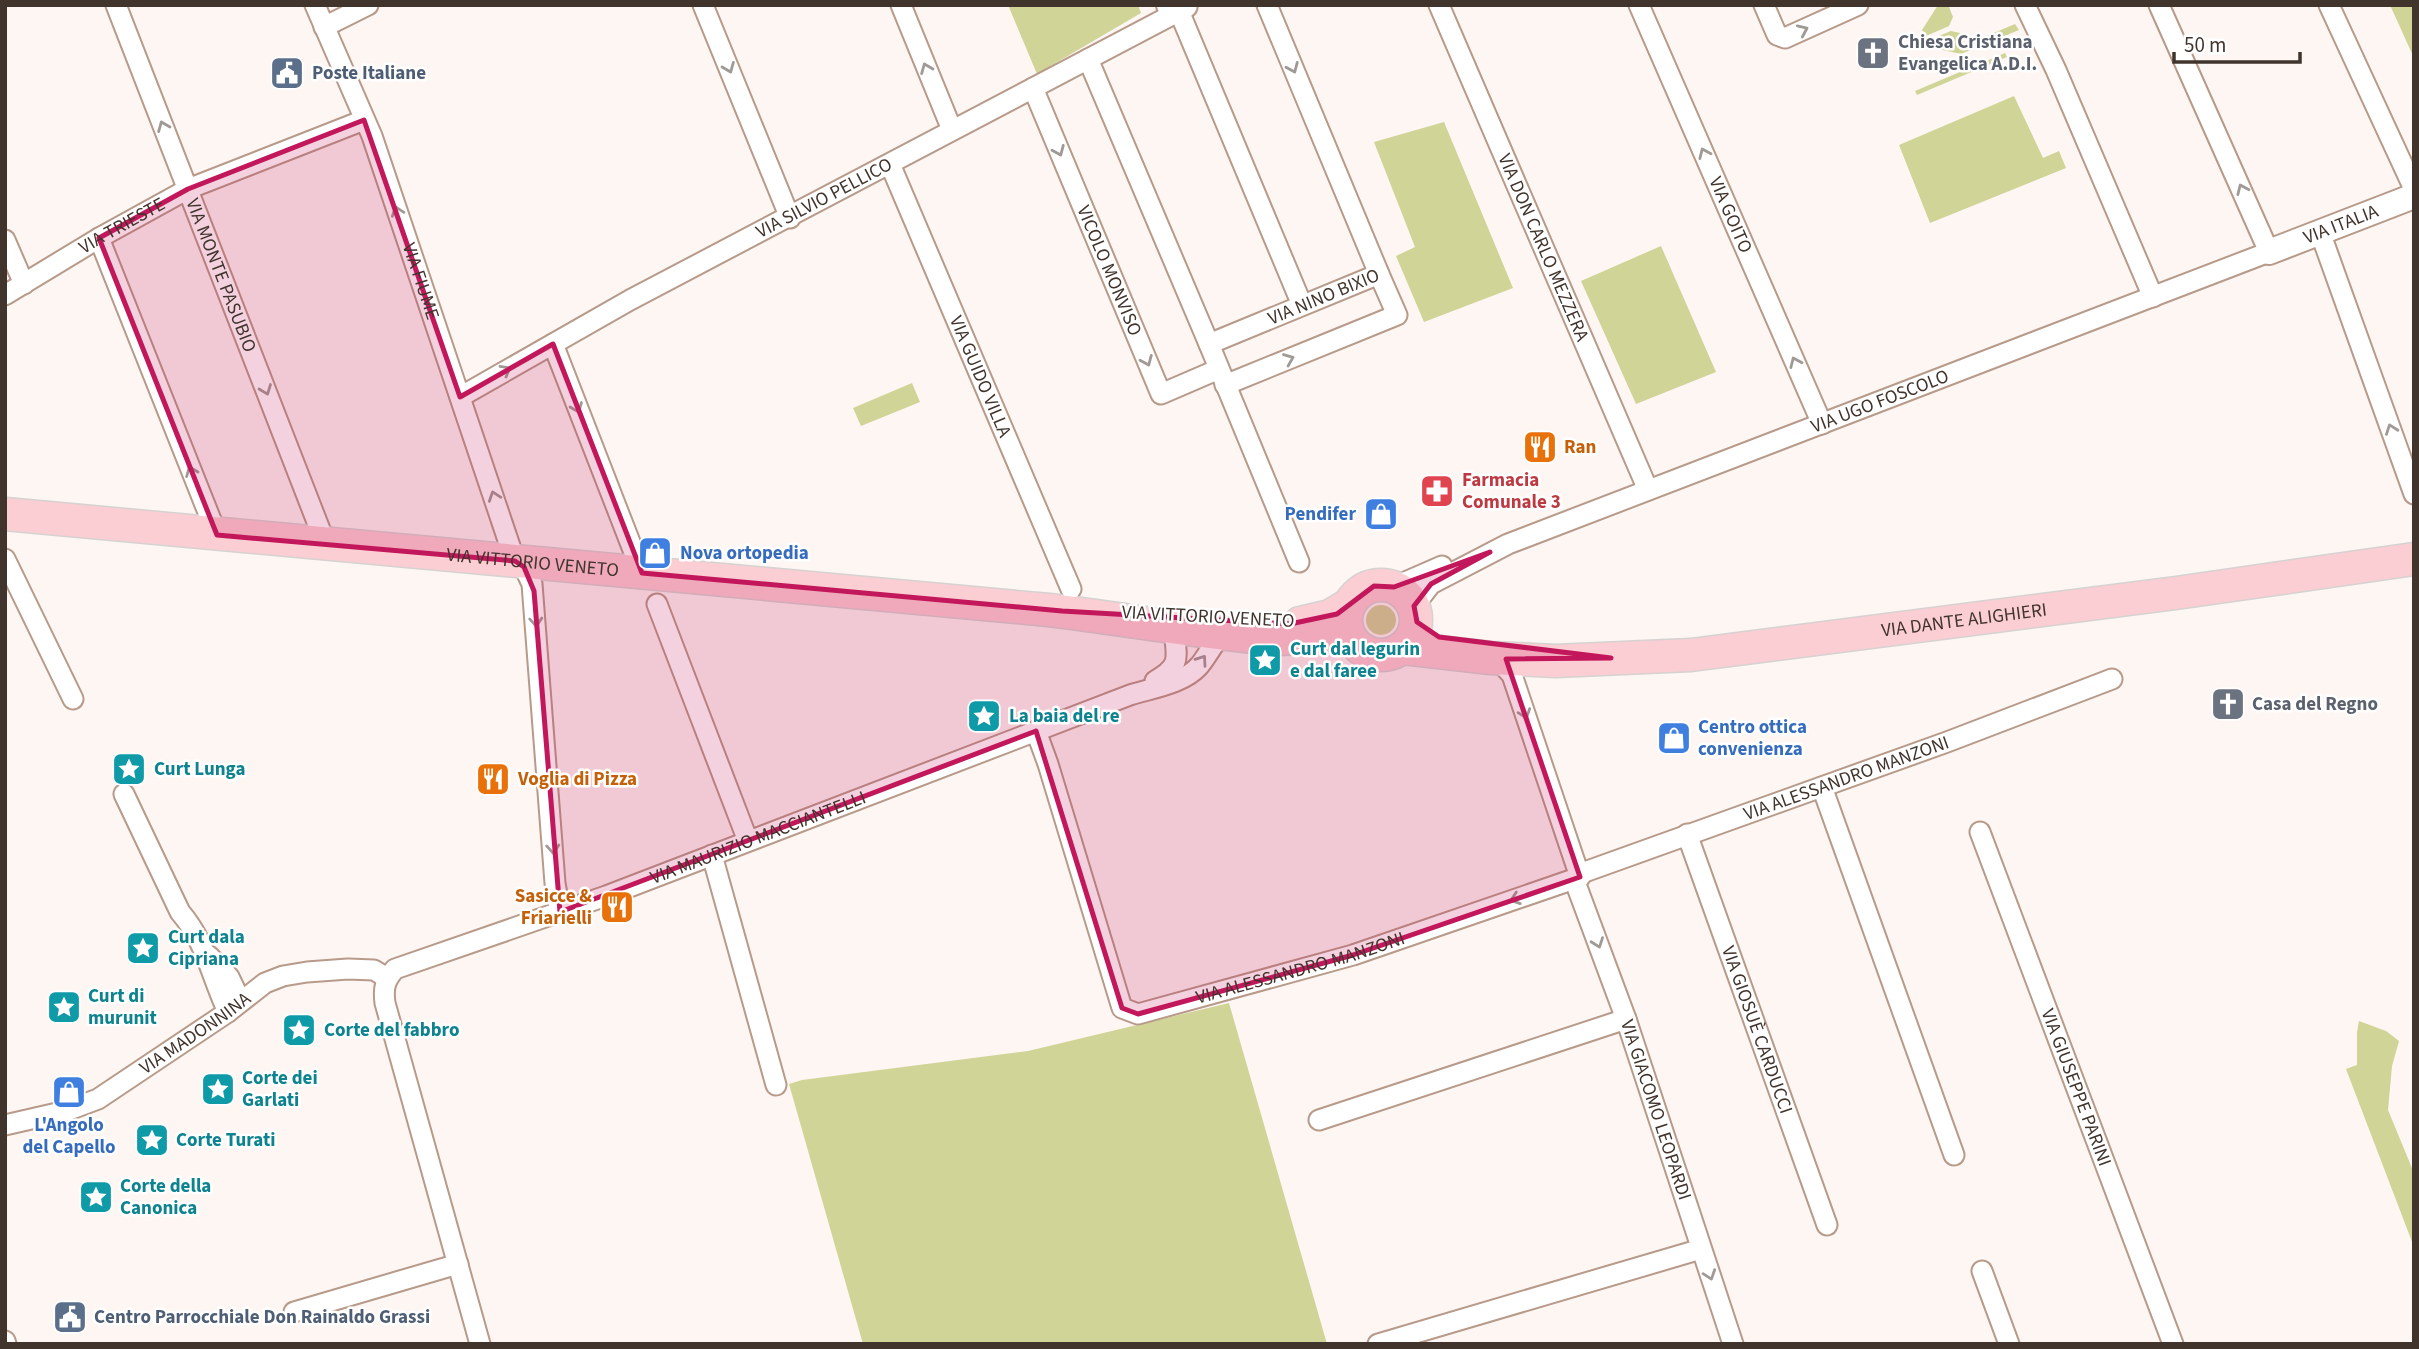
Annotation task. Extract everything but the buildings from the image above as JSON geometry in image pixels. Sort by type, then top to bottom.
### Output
[{"type":"main road","name":"VIA VITTORIO VENETO","points":[[5,514],[642,573],[1066,600],[1160,614],[1290,624],[1330,616],[1350,604]]},
{"type":"main road","name":"VIA DANTE ALIGHIERI","points":[[1407,616],[1492,658],[1556,661],[1691,655],[2414,559]]},
{"type":"main road","points":[[1384,585],[1407,616],[1392,654],[1381,656],[1369,653],[1359,647],[1346,628],[1350,604],[1364,589],[1384,585]]},
{"type":"main road","name":"VIA VITTORIO VENETO","points":[[1066,600],[1174,629],[1292,639],[1333,633],[1351,638]]},
{"type":"main road","name":"VIA DANTE ALIGHIERI","points":[[1407,616],[1439,637],[1611,657]]},
{"type":"street","name":"VIA MONTE PASUBIO","points":[[116,5],[326,545]]},
{"type":"street","name":"VIA FIUME","points":[[315,5],[372,136],[514,561],[524,567],[534,591],[555,883],[560,912]]},
{"type":"street","points":[[324,27],[369,5]]},
{"type":"street","points":[[703,5],[790,218]]},
{"type":"street","points":[[901,5],[952,131]]},
{"type":"street","points":[[1267,5],[1379,274]]},
{"type":"street","name":"VIA DON CARLO MEZZERA","points":[[1439,5],[1648,490]]},
{"type":"street","name":"VIA GOITO","points":[[1639,5],[1822,424]]},
{"type":"street","points":[[1764,5],[1777,35],[1785,38],[1858,5]]},
{"type":"street","points":[[2025,5],[2056,70],[2153,297]]},
{"type":"street","points":[[2159,5],[2269,252]]},
{"type":"street","points":[[2329,5],[2414,189]]},
{"type":"street","points":[[1179,7],[1302,305]]},
{"type":"street","name":"VIA SILVIO PELLICO","points":[[460,397],[630,300],[1088,59],[1179,7]]},
{"type":"street","points":[[1088,59],[1299,562]]},
{"type":"street","name":"VICOLO MONVISO","points":[[1033,88],[1161,394],[1222,377]]},
{"type":"street","name":"VIA TRIESTE","points":[[5,295],[99,238],[188,189],[363,120]]},
{"type":"street","name":"VIA GUIDO VILLA","points":[[890,164],[1066,600]]},
{"type":"street","name":"VIA ITALIA","points":[[2269,252],[2414,196]]},
{"type":"street","points":[[2320,232],[2414,494]]},
{"type":"street","points":[[99,238],[217,535]]},
{"type":"street","points":[[5,240],[24,284]]},
{"type":"street","name":"VIA UGO FOSCOLO","points":[[1407,616],[1431,584],[1490,552],[2269,252]]},
{"type":"street","name":"VIA NINO BIXIO","points":[[1209,344],[1379,274],[1397,315],[1222,377]]},
{"type":"street","points":[[553,344],[642,573]]},
{"type":"street","points":[[5,559],[74,699]]},
{"type":"street","points":[[657,604],[748,841]]},
{"type":"street","name":"VIA MAURIZIO MACCIANTELLI","points":[[1130,695],[1169,673],[1174,667],[1177,660],[1174,629]]},
{"type":"street","name":"VIA MAURIZIO MACCIANTELLI","points":[[387,978],[402,965],[560,912],[1130,695],[1184,678],[1199,666],[1222,634]]},
{"type":"street","name":"VIA GIACOMO LEOPARDI","points":[[1492,658],[1512,675],[1733,1344]]},
{"type":"street","name":"VIA ALESSANDRO MANZONI","points":[[1036,731],[1122,1008],[1138,1014],[1353,955],[1578,877],[1687,834],[2112,679]]},
{"type":"street","points":[[1822,787],[1954,1155]]},
{"type":"street","points":[[124,794],[180,912],[193,927],[208,955],[214,984],[234,1006]]},
{"type":"street","name":"VIA GIUSEPPE PARINI","points":[[1980,832],[2174,1344]]},
{"type":"street","name":"VIA GIOSUÈ CARDUCCI","points":[[1687,834],[1827,1224]]},
{"type":"street","points":[[712,855],[776,1085]]},
{"type":"street","name":"VIA MADONNINA","points":[[5,1125],[66,1111],[97,1099],[265,983],[307,972],[367,968],[387,978]]},
{"type":"street","points":[[387,978],[385,1003],[480,1344]]},
{"type":"street","points":[[1319,1120],[1626,1019]]},
{"type":"street","points":[[1378,1344],[1701,1249]]},
{"type":"street","points":[[294,1312],[458,1264]]},
{"type":"street","points":[[1982,1271],[2009,1344]]},
{"type":"highlighted area","points":[[364,120],[460,397],[553,344],[642,573],[1062,611],[1290,624],[1337,614],[1374,586],[1394,587],[1490,552],[1431,584],[1414,606],[1417,622],[1439,637],[1611,658],[1506,659],[1580,877],[1353,955],[1138,1014],[1122,1008],[1036,731],[560,912],[534,591],[524,567],[515,561],[217,535],[99,238],[188,189]]},
{"type":"green space","points":[[1008,5],[1138,5],[1141,13],[1037,74]]},
{"type":"green space","points":[[1938,5],[1951,5],[1949,7],[1953,17],[1949,26],[1926,36],[1922,30]]},
{"type":"green space","points":[[2390,5],[2414,5],[2414,58]]},
{"type":"green space","points":[[2015,24],[2019,30],[1961,54],[1929,47],[1929,40],[1951,31],[1960,33],[1965,45]]},
{"type":"green space","points":[[2005,53],[2007,57],[1917,95],[1915,91]]},
{"type":"green space","points":[[2014,96],[2043,158],[2059,151],[2066,168],[1930,223],[1899,145]]},
{"type":"green space","points":[[1444,122],[1513,288],[1424,322],[1396,256],[1415,247],[1374,142]]},
{"type":"green space","points":[[1661,246],[1716,372],[1636,404],[1581,281]]},
{"type":"green space","points":[[912,383],[920,402],[861,426],[853,408]]},
{"type":"green space","points":[[1381,605],[1387,606],[1395,614],[1395,626],[1387,634],[1381,635],[1375,634],[1367,626],[1366,620],[1367,614],[1375,606]]},
{"type":"green space","points":[[1229,1003],[1327,1344],[863,1344],[789,1084],[802,1080],[1028,1051]]},
{"type":"green space","points":[[2359,1021],[2386,1031],[2399,1041],[2392,1066],[2388,1110],[2414,1173],[2414,1247],[2346,1069],[2357,1065]]},
{"type":"place","name":"Chiesa Cristiana Evangelica A.D.I.","points":[[1873,53]]},
{"type":"place","name":"Poste Italiane","points":[[287,73]]},
{"type":"place","name":"Ran","points":[[1540,447]]},
{"type":"place","name":"Farmacia Comunale 3","points":[[1437,491]]},
{"type":"place","name":"Pendifer","points":[[1381,514]]},
{"type":"place","name":"Nova ortopedia","points":[[655,553]]},
{"type":"place","name":"Curt dal legurin e dal faree","points":[[1265,660]]},
{"type":"place","name":"Casa del Regno","points":[[2228,704]]},
{"type":"place","name":"La baia del re","points":[[984,716]]},
{"type":"place","name":"Centro ottica convenienza","points":[[1674,738]]},
{"type":"place","name":"Curt Lunga","points":[[129,769]]},
{"type":"place","name":"Voglia di Pizza","points":[[493,779]]},
{"type":"place","name":"Sasicce & Friarielli","points":[[617,907]]},
{"type":"place","name":"Curt dala Cipriana","points":[[143,948]]},
{"type":"place","name":"Curt di murunit","points":[[64,1007]]},
{"type":"place","name":"Corte del fabbro","points":[[299,1030]]},
{"type":"place","name":"Corte dei Garlati","points":[[218,1089]]},
{"type":"place","name":"L'Angolo del Capello","points":[[69,1092]]},
{"type":"place","name":"Corte Turati","points":[[152,1140]]},
{"type":"place","name":"Corte della Canonica","points":[[96,1197]]},
{"type":"place","name":"Centro Parrocchiale Don Rainaldo Grassi","points":[[70,1317]]}]
